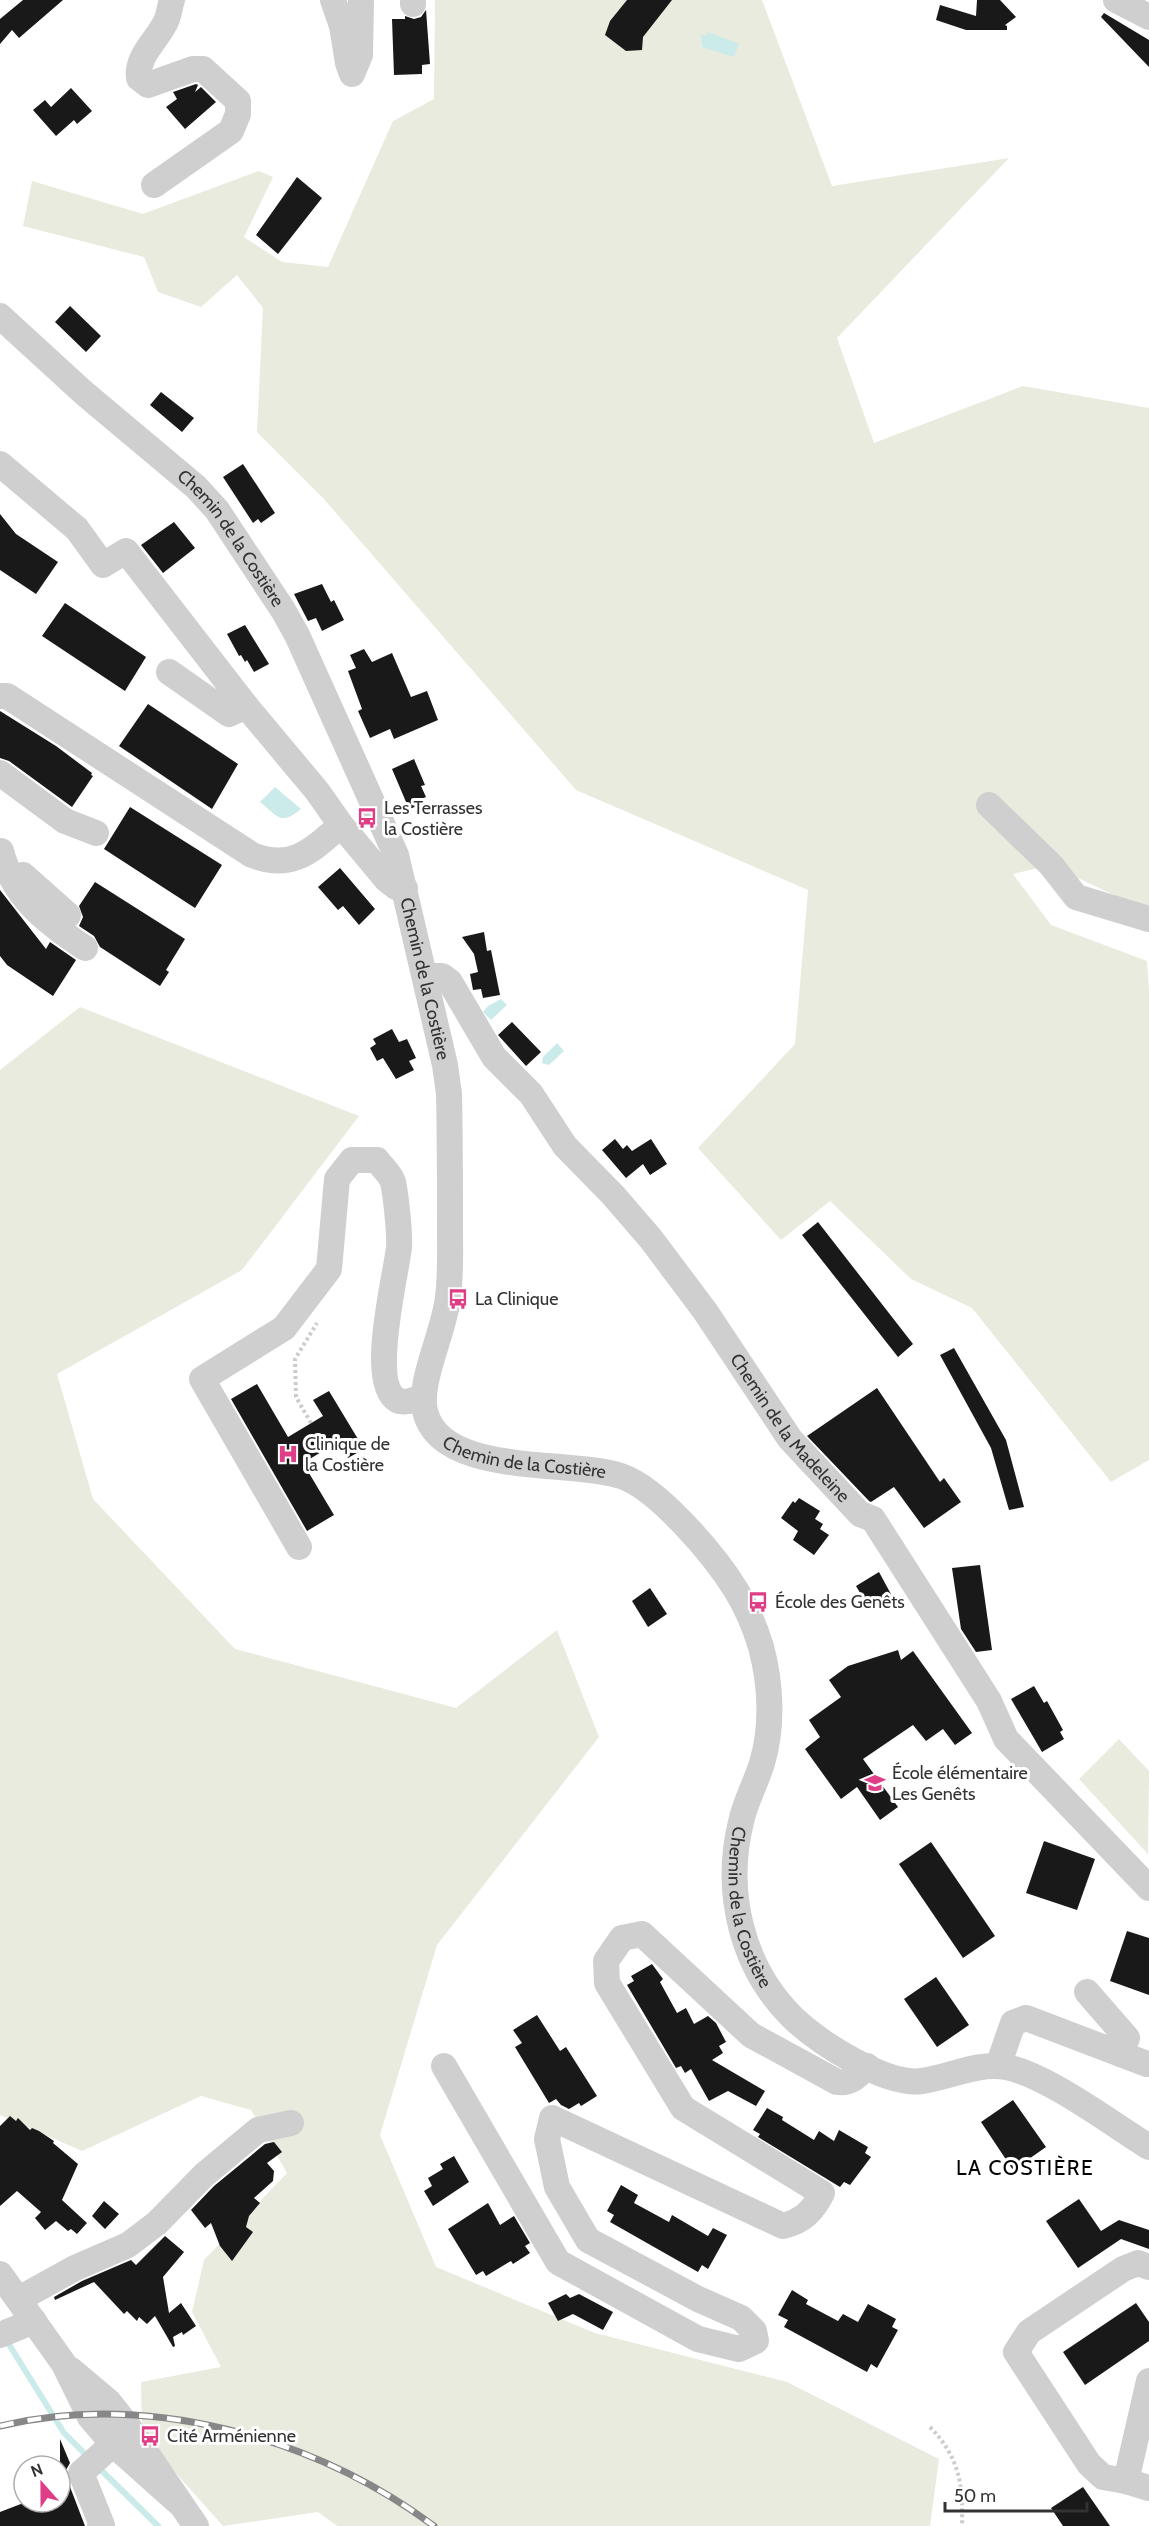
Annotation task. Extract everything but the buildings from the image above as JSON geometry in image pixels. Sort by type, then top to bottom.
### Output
[{"type":"street","points":[[154,185],[231,131],[238,114],[238,101],[203,69],[193,69],[148,85],[139,78],[138,69],[146,51],[167,18],[172,0]]},
{"type":"street","points":[[333,0],[342,26],[352,74],[360,55],[361,0]]},
{"type":"street","points":[[1116,0],[1149,17]]},
{"type":"street","name":"Chemin de la Costière","points":[[0,316],[84,393],[196,487],[217,510],[284,610],[396,855],[447,1080],[450,1167],[448,1296],[443,1329],[427,1376],[424,1397],[426,1417],[431,1427],[442,1440],[458,1450],[483,1458],[584,1467],[619,1475],[632,1481],[676,1517],[710,1554],[736,1589],[754,1625],[762,1650],[769,1707],[763,1761],[742,1814],[736,1842],[734,1887],[742,1931],[758,1973],[778,2002],[805,2029],[890,2077],[914,2081],[982,2066],[998,2066],[1021,2071],[1037,2078],[1149,2147]]},
{"type":"street","points":[[0,464],[77,529],[104,565],[126,551],[246,706],[317,791],[341,825],[390,884],[405,888]]},
{"type":"street","points":[[169,672],[229,714],[246,706]]},
{"type":"street","points":[[0,696],[7,696],[252,855],[269,862],[284,862],[299,857],[313,849],[341,825]]},
{"type":"street","points":[[0,773],[65,821],[96,833]]},
{"type":"street","points":[[989,805],[1051,865],[1076,897],[1149,919]]},
{"type":"street","points":[[0,851],[27,879],[68,915]]},
{"type":"street","points":[[0,851],[6,870],[23,898],[50,925],[85,948]]},
{"type":"street","name":"Chemin de la Madeleine","points":[[425,976],[442,976],[450,982],[494,1057],[531,1094],[565,1146],[628,1212],[705,1311],[789,1439],[860,1514],[873,1519],[989,1701],[1006,1739],[1149,1888]]},
{"type":"street","points":[[299,1547],[202,1379],[284,1328],[329,1269],[337,1179],[352,1160],[376,1160],[393,1182],[399,1245],[385,1335],[384,1375],[388,1390],[395,1399],[403,1402],[424,1397]]},
{"type":"street","points":[[444,2066],[558,2262],[698,2339],[739,2349],[756,2341],[754,2331],[741,2318],[698,2299],[588,2240],[557,2187],[547,2139],[552,2118],[783,2226],[799,2222],[815,2207],[822,2193],[683,2108],[607,1983],[606,1960],[622,1938],[642,1934],[752,2036],[837,2082],[849,2082],[867,2066]]},
{"type":"street","points":[[1087,1992],[1127,2038],[1121,2054]]},
{"type":"street","points":[[998,2066],[1013,2023],[1026,2018],[1147,2064]]},
{"type":"street","points":[[17,2297],[28,2294],[75,2268],[128,2245],[157,2223],[204,2175],[258,2130],[291,2123]]},
{"type":"street","points":[[1149,2267],[1138,2263],[1123,2269],[1029,2332],[1016,2352],[1089,2464],[1103,2477],[1138,2485],[1149,2381]]},
{"type":"street","points":[[0,2274],[17,2297],[17,2329],[110,2402],[129,2426],[196,2526]]},
{"type":"street","points":[[64,2364],[90,2417],[100,2456],[178,2502]]},
{"type":"street","points":[[100,2456],[81,2473],[102,2525],[100,2526]]},
{"type":"path","points":[[310,1423],[296,1397],[295,1359],[320,1320]]},
{"type":"path","points":[[930,2427],[944,2441],[956,2463],[963,2494],[962,2526]]},
{"type":"shaded area","points":[[435,0],[762,0],[832,186],[1009,158],[837,338],[874,443],[1023,386],[1149,408],[1149,912],[1051,865],[1013,874],[1051,925],[1147,961],[1149,991],[1149,1460],[1111,1482],[972,1308],[911,1279],[830,1201],[781,1240],[698,1148],[795,1044],[808,890],[576,790],[323,498],[257,432],[263,308],[237,275],[201,307],[158,292],[144,257],[23,226],[32,181],[143,214],[259,171],[273,177],[244,237],[282,262],[328,267],[393,121],[434,99]]},
{"type":"shaded area","points":[[80,1007],[359,1116],[242,1270],[57,1374],[93,1499],[235,1649],[456,1708],[557,1630],[599,1737],[437,1945],[380,2135],[436,2267],[595,2333],[787,2382],[939,2459],[930,2526],[337,2526],[318,2512],[223,2526],[142,2435],[141,2382],[221,2367],[192,2312],[204,2260],[287,2173],[251,2110],[201,2096],[82,2151],[0,2115],[0,1070]]},
{"type":"shaded area","points":[[1119,1739],[1149,1771],[1148,1854],[1079,1779]]},
{"type":"water","points":[[708,32],[739,44],[734,57],[702,47],[701,34],[706,36]]},
{"type":"water","points":[[275,787],[301,809],[284,818],[271,812],[260,802]]},
{"type":"water","points":[[501,999],[507,1005],[491,1020],[483,1012],[488,1006]]},
{"type":"water","points":[[557,1043],[564,1051],[549,1065],[542,1063],[543,1057]]},
{"type":"waterway","points":[[5,2338],[64,2433],[90,2459]]},
{"type":"waterway","points":[[97,2466],[158,2526]]},
{"type":"railway","points":[[0,2426],[56,2417],[113,2414],[171,2419],[228,2430],[283,2446],[336,2468],[387,2495],[434,2526]]},
{"type":"place","name":"Les Terrasses la Costière","points":[[367,818]]},
{"type":"place","name":"La Clinique","points":[[458,1299]]},
{"type":"place","name":"Clinique de la Costière","points":[[288,1454]]},
{"type":"place","name":"École des Genêts","points":[[758,1602]]},
{"type":"place","name":"École élémentaire Les Genêts","points":[[875,1783]]},
{"type":"place","name":"Cité Arménienne","points":[[150,2436]]},
{"type":"district","name":"LA COSTIÈRE","points":[[1025,2168]]}]
